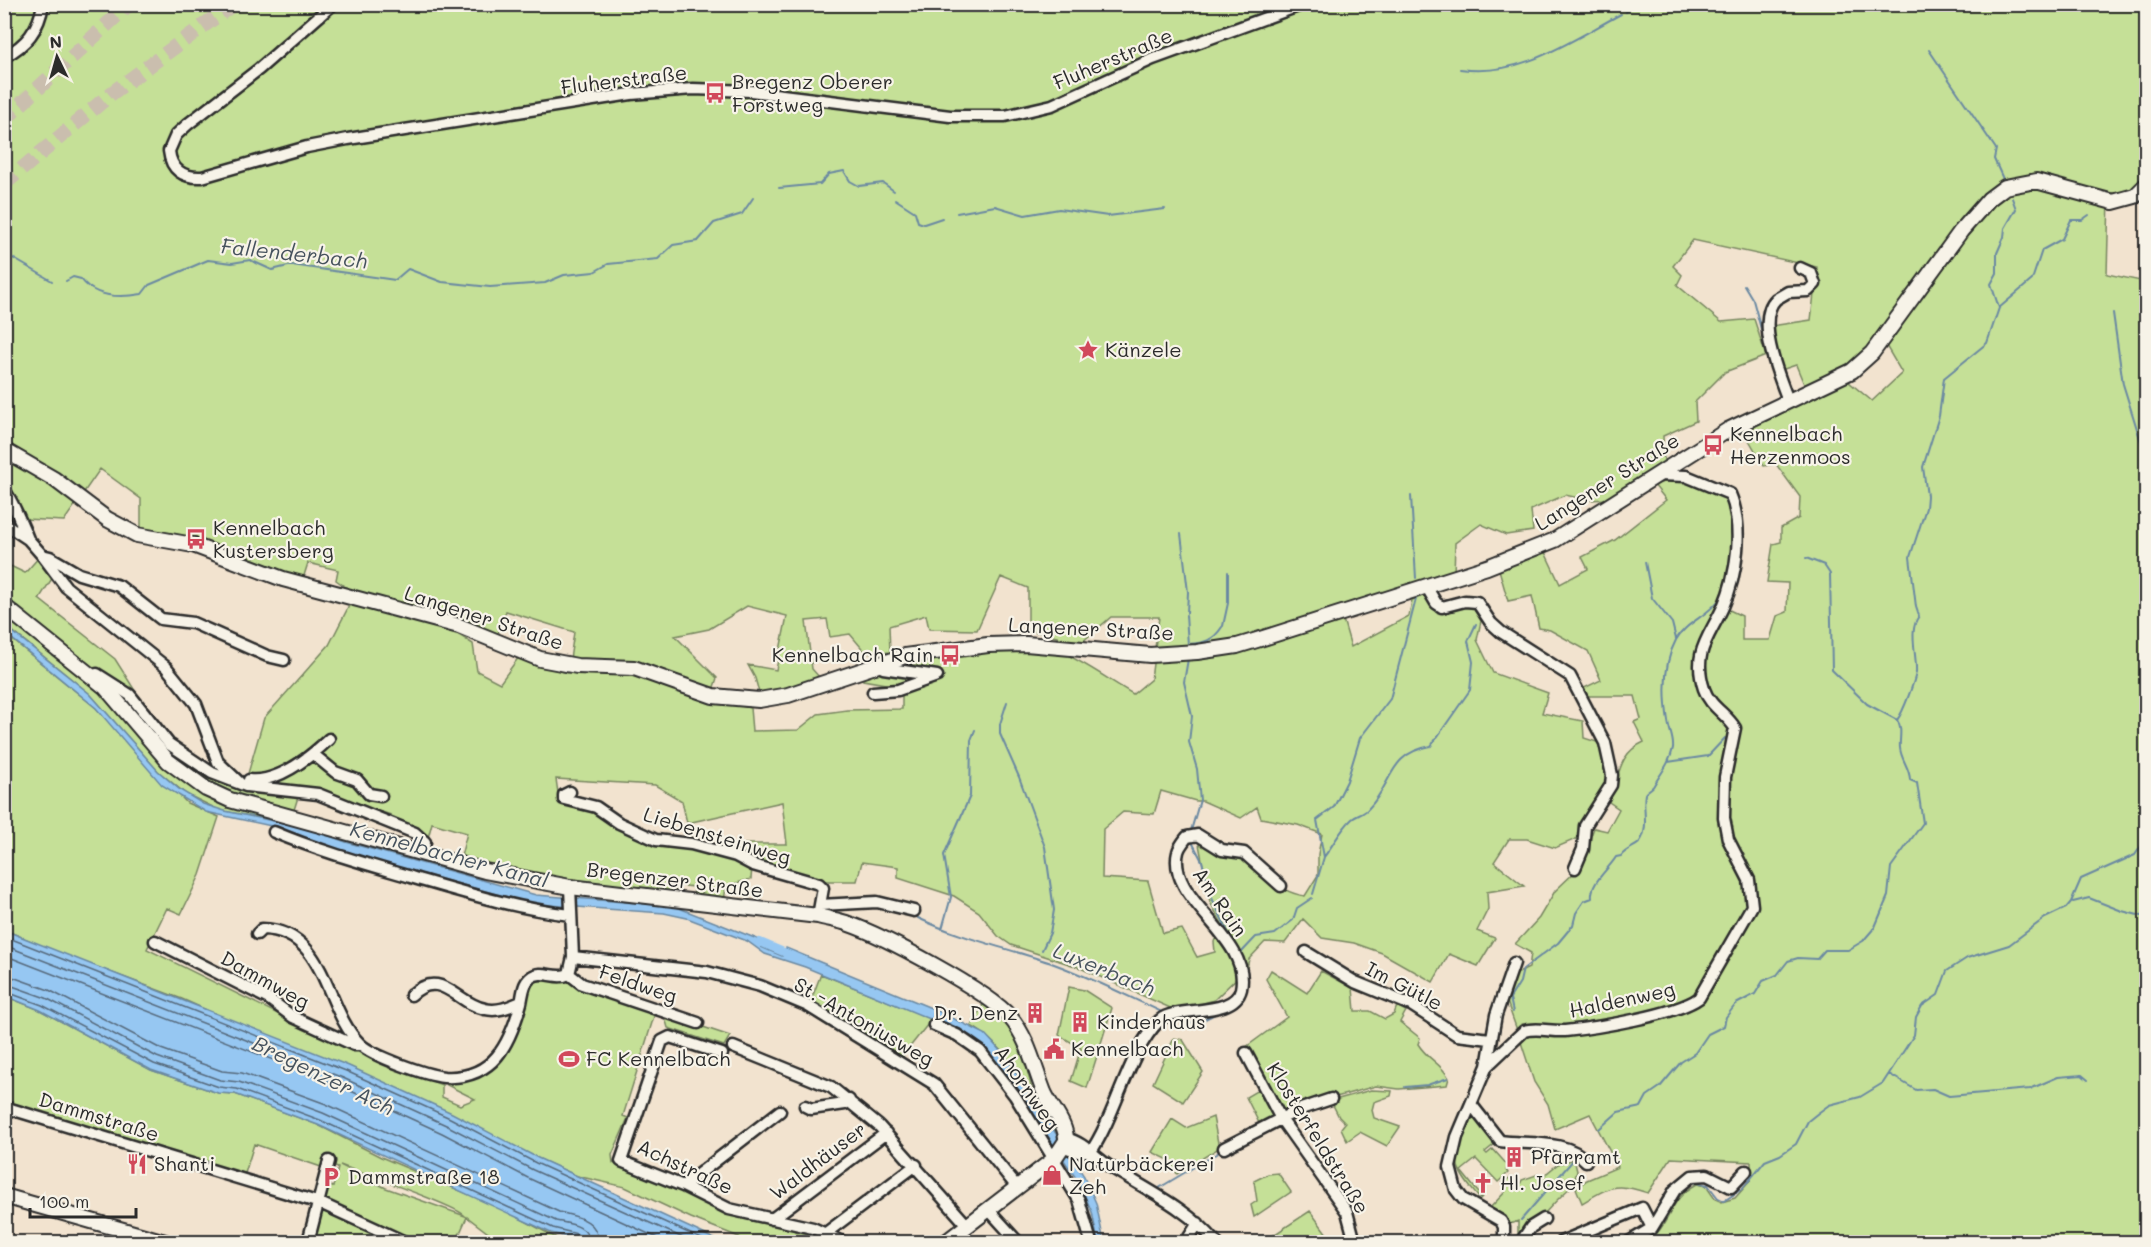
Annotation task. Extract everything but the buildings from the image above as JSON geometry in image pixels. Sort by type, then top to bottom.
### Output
[{"type":"main road","name":"Langener Straße","points":[[4,450],[54,478],[107,519],[137,535],[193,545],[282,579],[462,627],[557,664],[634,668],[713,696],[759,700],[788,694],[905,656],[988,645],[1026,644],[1161,654],[1237,646],[1464,574],[1555,540],[1728,430],[1846,374],[1867,358],[1961,231],[1989,199],[2005,187],[2036,181],[2113,202],[2135,196],[2146,185]]},
{"type":"main road","name":"Bregenzer Straße","points":[[4,606],[105,687],[168,761],[206,789],[230,800],[485,871],[570,891],[819,911],[881,938],[996,1004],[1010,1017],[1023,1035],[1048,1100],[1065,1130],[1066,1142]]},
{"type":"main road","points":[[946,1242],[1054,1159],[1066,1142]]},
{"type":"main road","points":[[4,1196],[165,1242]]},
{"type":"street","points":[[4,57],[21,48],[33,34],[41,18],[43,4]]},
{"type":"street","name":"Fluherstraße","points":[[333,4],[259,69],[182,129],[171,144],[169,151],[173,166],[185,176],[202,177],[327,143],[576,102],[665,91],[725,89],[927,114],[979,118],[1011,115],[1052,105],[1153,59],[1304,4]]},
{"type":"street","points":[[1788,400],[1774,363],[1767,322],[1772,302],[1779,296],[1788,292],[1804,293],[1815,284],[1810,273],[1800,268]]},
{"type":"street","name":"Haldenweg","points":[[1487,1066],[1524,1031],[1568,1030],[1649,1016],[1691,1004],[1699,998],[1752,906],[1749,880],[1728,839],[1724,818],[1724,793],[1735,728],[1710,701],[1703,686],[1700,662],[1704,641],[1724,606],[1731,576],[1737,535],[1733,500],[1730,494],[1686,476],[1658,475]]},
{"type":"street","points":[[4,490],[12,499],[17,518],[28,539],[66,586],[166,667],[196,704],[218,762],[240,783]]},
{"type":"street","points":[[4,523],[28,539]]},
{"type":"street","points":[[42,555],[50,557],[79,574],[119,586],[161,619],[193,623],[267,656],[284,660]]},
{"type":"street","points":[[1432,584],[1436,603],[1442,607],[1466,601],[1477,602],[1491,623],[1501,632],[1564,671],[1599,730],[1612,775],[1611,785],[1585,826],[1583,849],[1575,868]]},
{"type":"street","points":[[873,692],[898,690],[937,676],[883,668],[879,663]]},
{"type":"street","points":[[86,672],[93,671],[130,695],[169,744],[212,773],[246,786],[318,794],[415,833],[425,842],[423,854]]},
{"type":"street","points":[[240,783],[250,780],[267,780],[313,754],[329,739]]},
{"type":"street","points":[[313,754],[335,772],[357,780],[369,794],[381,796]]},
{"type":"street","name":"Liebensteinweg","points":[[570,792],[564,795],[564,799],[596,807],[620,823],[656,840],[691,844],[736,856],[762,868],[819,884],[822,888],[819,911]]},
{"type":"street","points":[[274,832],[304,845],[424,881],[533,910],[571,913]]},
{"type":"street","name":"Am Rain","points":[[1087,1152],[1102,1135],[1140,1048],[1166,1016],[1214,1008],[1237,997],[1240,991],[1242,980],[1235,957],[1225,937],[1194,900],[1177,872],[1179,849],[1187,837],[1198,835],[1222,850],[1244,853],[1281,886]]},
{"type":"street","points":[[569,974],[573,957],[570,891]]},
{"type":"street","points":[[819,911],[877,902],[914,910]]},
{"type":"street","points":[[257,934],[262,929],[272,930],[293,939],[308,951],[323,974],[343,1021],[360,1045]]},
{"type":"street","name":"Dammweg","points":[[155,941],[269,999],[281,1010],[302,1021],[354,1045],[360,1045],[430,1075],[450,1077],[470,1074],[501,1054],[513,1029],[526,982],[538,974],[558,977],[569,974]]},
{"type":"street","name":"Im Gütle","points":[[1306,952],[1355,982],[1411,1005],[1457,1035],[1490,1040]]},
{"type":"street","name":"St.-Antoniusweg","points":[[573,957],[674,966],[757,985],[825,1015],[926,1078],[956,1110],[1017,1187]]},
{"type":"street","points":[[1504,1242],[1504,1227],[1501,1221],[1463,1199],[1452,1178],[1451,1154],[1487,1066],[1490,1040],[1514,963]]},
{"type":"street","name":"Feldweg","points":[[569,974],[582,984],[698,1023]]},
{"type":"street","points":[[411,995],[420,987],[432,985],[448,988],[474,1005],[487,1010],[505,1008],[521,1002]]},
{"type":"street","name":"Ahornweg","points":[[934,1025],[957,1035],[980,1051],[1015,1096],[1079,1200],[1091,1242]]},
{"type":"street","name":"Achstraße","points":[[722,1054],[675,1038],[665,1038],[662,1041],[621,1161],[683,1186],[729,1209],[826,1233],[843,1242]]},
{"type":"street","points":[[733,1047],[831,1087],[849,1100],[886,1133],[967,1225]]},
{"type":"street","name":"Klosterfeldstraße","points":[[1246,1053],[1281,1119],[1347,1212],[1355,1242]]},
{"type":"street","points":[[1224,1148],[1298,1110],[1331,1099]]},
{"type":"street","points":[[805,1106],[822,1107],[845,1104],[849,1100]]},
{"type":"street","points":[[1472,1104],[1500,1141],[1563,1147],[1574,1151],[1586,1161]]},
{"type":"street","name":"Dammstraße","points":[[4,1107],[320,1203],[405,1242]]},
{"type":"street","points":[[683,1186],[780,1111]]},
{"type":"street","name":"Waldhäuser","points":[[772,1219],[886,1133]]},
{"type":"street","points":[[1066,1142],[1078,1152],[1087,1152],[1166,1198],[1198,1223],[1216,1242]]},
{"type":"street","points":[[308,1242],[320,1203],[329,1161]]},
{"type":"street","points":[[826,1233],[916,1165]]},
{"type":"street","points":[[1629,1242],[1652,1228],[1681,1183],[1692,1176],[1707,1175],[1731,1187],[1746,1171]]},
{"type":"street","points":[[1561,1242],[1642,1208],[1652,1228]]},
{"type":"street","points":[[988,1209],[1018,1242]]},
{"type":"street","points":[[1521,1242],[1531,1227],[1544,1219]]},
{"type":"street","points":[[1186,1242],[1198,1223]]},
{"type":"green space","points":[[4,5],[2146,5],[2146,175],[2131,191],[2109,197],[2107,274],[2146,282],[2146,1242],[1642,1242],[1657,1234],[1677,1201],[1697,1184],[1706,1186],[1715,1199],[1722,1202],[1735,1198],[1751,1180],[1751,1162],[1671,1158],[1648,1193],[1621,1187],[1607,1189],[1582,1203],[1576,1188],[1587,1180],[1618,1167],[1590,1114],[1555,1129],[1548,1104],[1534,1082],[1519,1036],[1530,1032],[1564,1032],[1612,1025],[1685,1009],[1702,999],[1713,976],[1708,976],[1696,997],[1678,1007],[1646,1017],[1593,1026],[1535,1029],[1518,1033],[1507,1002],[1512,976],[1529,968],[1531,953],[1515,944],[1539,918],[1555,891],[1579,868],[1594,828],[1607,831],[1619,809],[1609,802],[1621,767],[1629,753],[1644,742],[1634,722],[1641,719],[1635,696],[1584,696],[1580,690],[1601,680],[1588,651],[1550,630],[1539,628],[1532,596],[1508,601],[1498,566],[1543,548],[1560,584],[1588,569],[1582,557],[1615,540],[1666,500],[1654,485],[1681,477],[1728,495],[1735,536],[1732,565],[1721,606],[1742,616],[1742,640],[1770,640],[1777,616],[1787,612],[1788,583],[1767,582],[1773,544],[1781,542],[1781,528],[1799,518],[1800,497],[1776,464],[1764,466],[1741,426],[1844,378],[1872,401],[1902,373],[1885,344],[1878,343],[1856,366],[1806,389],[1796,365],[1781,370],[1771,326],[1811,320],[1817,267],[1693,240],[1673,266],[1682,275],[1677,285],[1721,322],[1754,319],[1766,356],[1725,372],[1695,402],[1696,421],[1663,436],[1664,464],[1611,499],[1588,500],[1565,495],[1531,510],[1533,531],[1506,535],[1481,524],[1455,543],[1454,574],[1340,609],[1351,647],[1409,616],[1412,600],[1425,595],[1438,613],[1472,606],[1481,621],[1477,640],[1493,673],[1548,693],[1542,713],[1583,721],[1584,738],[1600,743],[1609,775],[1609,784],[1576,839],[1555,848],[1527,839],[1509,839],[1494,862],[1524,886],[1487,892],[1488,909],[1477,931],[1495,938],[1478,966],[1449,954],[1433,982],[1382,953],[1354,943],[1322,938],[1303,919],[1285,943],[1265,942],[1249,959],[1247,968],[1214,1000],[1177,1011],[1078,967],[1011,945],[998,936],[979,912],[954,896],[898,878],[898,867],[862,862],[857,881],[819,881],[752,867],[751,879],[726,886],[724,902],[694,898],[694,887],[676,885],[675,896],[570,882],[460,860],[467,833],[432,823],[428,838],[389,822],[391,815],[382,812],[375,815],[317,793],[245,784],[264,718],[329,645],[351,602],[450,629],[473,644],[477,671],[500,683],[521,654],[538,665],[568,673],[574,632],[506,611],[497,637],[361,598],[336,580],[338,570],[308,563],[302,582],[200,542],[196,536],[178,537],[141,530],[141,499],[100,469],[64,521],[24,519],[11,491],[4,482]],"holes":[[[1001,577],[1028,588],[1028,630],[1081,643],[1111,617],[1159,617],[1151,679],[1133,694],[1058,651],[1042,649],[992,651],[863,675],[863,680],[902,687],[902,709],[847,710],[818,714],[798,730],[752,731],[750,708],[710,699],[717,678],[675,636],[709,629],[747,606],[787,616],[776,670],[748,665],[755,678],[760,696],[820,678],[812,669],[806,621],[827,619],[830,637],[850,634],[866,653],[890,652],[889,626],[926,615],[929,629],[977,630]],[[556,779],[655,785],[682,801],[687,823],[782,802],[787,844],[741,844],[709,851],[656,843],[618,825],[595,809],[559,800]],[[1161,791],[1203,801],[1241,818],[1257,807],[1261,818],[1298,825],[1322,834],[1318,854],[1318,875],[1305,896],[1296,894],[1282,887],[1262,868],[1248,859],[1198,839],[1210,902],[1221,922],[1214,942],[1215,952],[1197,957],[1182,929],[1163,933],[1148,881],[1102,878],[1103,829],[1123,812],[1154,814]]]},
{"type":"green space","points":[[40,556],[53,577],[39,599],[115,659],[146,708],[150,724],[212,774],[299,794],[293,813],[205,785],[5,602],[4,563],[25,573]]},
{"type":"green space","points":[[4,611],[99,687],[184,779],[409,853],[407,860],[307,828],[219,810],[186,794],[158,771],[90,694],[5,625]]},
{"type":"green space","points":[[4,633],[96,708],[187,803],[219,817],[200,875],[181,914],[167,908],[147,949],[328,1039],[442,1085],[442,1097],[460,1105],[475,1099],[447,1085],[447,1082],[492,1064],[527,984],[543,981],[575,983],[655,1013],[623,1116],[628,1118],[612,1155],[613,1163],[696,1196],[818,1233],[838,1242],[745,1242],[739,1237],[691,1218],[625,1187],[577,1176],[182,999],[59,953],[5,930]]},
{"type":"green space","points":[[1271,970],[1307,993],[1321,971],[1353,988],[1355,1011],[1370,1011],[1385,1019],[1394,1014],[1397,1006],[1406,1011],[1400,1022],[1420,1038],[1418,1044],[1449,1078],[1447,1085],[1399,1089],[1376,1086],[1296,1108],[1261,1127],[1246,1097],[1265,1086],[1246,1047],[1287,1017],[1266,979]]},
{"type":"green space","points":[[821,974],[932,1019],[901,1058],[810,1003]]},
{"type":"green space","points":[[1069,987],[1084,990],[1112,1008],[1087,1088],[1071,1081],[1081,1048],[1059,1035]]},
{"type":"green space","points":[[5,996],[40,1010],[151,1070],[218,1093],[235,1094],[318,1125],[381,1157],[503,1209],[564,1242],[500,1242],[467,1217],[456,1242],[309,1242],[320,1203],[327,1201],[323,1193],[324,1185],[333,1187],[338,1168],[329,1165],[327,1169],[254,1144],[243,1180],[13,1110],[5,1142]],"holes":[[[340,1165],[428,1198],[465,1216],[386,1188]]]},
{"type":"green space","points":[[985,1001],[1006,1020],[1020,1042],[1032,1089],[1059,1138],[1009,1061],[997,1046],[971,1026]]},
{"type":"green space","points":[[664,1014],[730,1036],[724,1046],[668,1028]]},
{"type":"green space","points":[[1174,1038],[1183,1040],[1203,1072],[1183,1102],[1153,1083]]},
{"type":"green space","points":[[1371,1090],[1392,1091],[1391,1096],[1374,1102],[1372,1110],[1374,1118],[1400,1127],[1387,1146],[1360,1132],[1347,1141],[1341,1128],[1345,1123],[1339,1117],[1331,1101]]},
{"type":"green space","points":[[1475,1112],[1496,1143],[1485,1152],[1487,1154],[1493,1149],[1509,1167],[1506,1170],[1508,1173],[1498,1182],[1476,1159],[1461,1171],[1482,1197],[1480,1199],[1462,1176],[1457,1159],[1469,1114]]},
{"type":"green space","points":[[1213,1117],[1219,1148],[1177,1174],[1169,1160],[1152,1152],[1172,1119],[1186,1128]]},
{"type":"green space","points":[[1574,1159],[1577,1171],[1575,1178],[1585,1176],[1558,1199],[1518,1242],[1518,1221],[1510,1224],[1490,1208],[1505,1192],[1502,1183],[1511,1177],[1512,1188],[1519,1187],[1522,1180],[1539,1174],[1542,1177],[1558,1164]]},
{"type":"green space","points":[[1278,1173],[1291,1192],[1254,1217],[1251,1205],[1257,1201],[1254,1181],[1268,1174]]},
{"type":"green space","points":[[1310,1211],[1327,1234],[1310,1242],[1263,1242]]},
{"type":"water","points":[[4,625],[90,694],[158,771],[180,790],[203,804],[225,811],[307,828],[346,842],[536,895],[674,906],[770,944],[768,949],[761,947],[782,956],[786,948],[936,1010],[985,1034],[1004,1055],[1084,1176],[1096,1203],[1104,1242],[1098,1242],[1092,1212],[1078,1181],[1009,1078],[971,1036],[805,967],[765,954],[747,941],[687,918],[664,913],[533,904],[349,854],[276,827],[206,812],[162,785],[96,708],[5,633]]},
{"type":"water","name":"Bregenzer Ach","points":[[4,930],[349,1066],[452,1113],[538,1158],[721,1242],[586,1242],[551,1233],[318,1125],[235,1094],[218,1093],[151,1070],[40,1010],[5,996]]},
{"type":"waterway","points":[[1626,12],[1637,4]]},
{"type":"waterway","points":[[1460,69],[1482,70],[1524,63],[1563,46],[1621,14]]},
{"type":"waterway","points":[[1929,50],[1996,149],[1994,159],[2003,179]]},
{"type":"waterway","name":"Fallenderbach","points":[[779,188],[820,184],[829,174],[844,171],[850,181],[859,186],[883,183],[894,191]]},
{"type":"waterway","name":"Fallenderbach","points":[[66,281],[73,277],[81,279],[93,290],[101,293],[117,296],[134,295],[142,294],[149,285],[208,260],[232,263],[250,260],[272,270],[292,265],[395,280],[408,269],[442,282],[490,287],[545,283],[564,275],[594,272],[608,264],[658,259],[673,245],[698,241],[714,223],[742,214],[753,198]]},
{"type":"waterway","points":[[1599,1129],[1618,1112],[1641,1107],[1647,1096],[1660,1087],[1681,1062],[1695,1053],[1708,1034],[1724,1026],[1726,1017],[1736,1004],[1755,994],[1763,981],[1777,975],[1788,961],[1798,958],[1817,959],[1825,950],[1848,950],[1863,941],[1875,927],[1888,896],[1891,867],[1923,823],[1917,783],[1910,780],[1901,752],[1897,720],[1916,672],[1913,635],[1919,616],[1910,557],[1926,508],[1927,496],[1923,467],[1939,416],[1944,378],[1987,343],[1999,308],[1991,284],[1997,273],[1997,253],[2005,228],[2016,209],[2012,198]]},
{"type":"waterway","name":"Fallenderbach","points":[[895,199],[915,212],[918,222],[924,224],[942,218]]},
{"type":"waterway","name":"Fallenderbach","points":[[957,213],[995,206],[1025,215],[1059,209],[1108,216],[1165,209]]},
{"type":"waterway","points":[[1999,308],[2032,280],[2042,250],[2062,239],[2071,220],[2082,220],[2089,215]]},
{"type":"waterway","name":"Fallenderbach","points":[[4,253],[52,281]]},
{"type":"waterway","points":[[1744,285],[1753,300],[1764,340]]},
{"type":"waterway","points":[[2113,313],[2123,384],[2146,458]]},
{"type":"waterway","name":"Luxerbach","points":[[1411,496],[1416,578]]},
{"type":"waterway","points":[[1181,534],[1188,592],[1187,613]]},
{"type":"waterway","points":[[1806,558],[1824,565],[1830,574],[1832,670],[1867,704],[1897,720]]},
{"type":"waterway","points":[[1645,562],[1652,598],[1672,623],[1676,639]]},
{"type":"waterway","points":[[1223,626],[1228,603],[1228,572]]},
{"type":"waterway","name":"Luxerbach","points":[[1313,894],[1324,857],[1317,820],[1334,807],[1347,781],[1360,738],[1390,699],[1416,599]]},
{"type":"waterway","points":[[1513,1012],[1510,998],[1520,982],[1523,969],[1558,943],[1573,925],[1576,913],[1584,901],[1592,898],[1594,887],[1616,857],[1637,845],[1642,837],[1645,825],[1645,794],[1665,768],[1673,748],[1665,690],[1672,649],[1680,634],[1718,601]]},
{"type":"waterway","points":[[1186,615],[1188,645]]},
{"type":"waterway","points":[[1324,857],[1348,823],[1366,811],[1376,799],[1399,763],[1417,750],[1431,746],[1470,690],[1473,662],[1468,641],[1476,624]]},
{"type":"waterway","points":[[1188,644],[1208,640],[1222,627]]},
{"type":"waterway","points":[[1188,659],[1184,682],[1192,716],[1189,742],[1197,769],[1200,800],[1190,834]]},
{"type":"waterway","points":[[1007,702],[1000,724],[1000,734],[1045,847],[1054,910],[1050,933],[1042,950]]},
{"type":"waterway","points":[[942,929],[951,897],[944,855],[970,796],[971,740],[975,730]]},
{"type":"waterway","points":[[1668,762],[1708,756],[1725,738]]},
{"type":"waterway","points":[[1692,1182],[1708,1185],[1718,1198],[1724,1201],[1742,1189],[1765,1161],[1780,1155],[1796,1144],[1808,1121],[1818,1113],[1829,1105],[1860,1097],[1883,1083],[1914,1035],[1916,1017],[1922,1006],[1938,995],[1947,971],[1967,958],[2009,945],[2045,918],[2066,908],[2081,879],[2135,855],[2146,839]]},
{"type":"waterway","points":[[1191,840],[1202,861],[1210,894],[1233,942]]},
{"type":"waterway","name":"Luxerbach","points":[[1240,954],[1256,937],[1275,934],[1293,920],[1297,908],[1312,898]]},
{"type":"waterway","points":[[2073,902],[2089,898],[2122,911],[2146,917]]},
{"type":"waterway","name":"Luxerbach","points":[[918,918],[951,932],[1068,969],[1164,1013]]},
{"type":"waterway","name":"Kennelbacher Kanal","points":[[760,942],[793,956]]},
{"type":"waterway","name":"Luxerbach","points":[[1175,1018],[1195,1024],[1221,1011]]},
{"type":"waterway","points":[[1889,1074],[1916,1090],[1933,1089],[1949,1096],[2030,1089],[2058,1077],[2082,1075],[2088,1080]]},
{"type":"waterway","points":[[1405,1087],[1427,1085],[1448,1078]]},
{"type":"waterway","points":[[1159,1188],[1221,1151]]},
{"type":"waterway","points":[[1521,1220],[1575,1158]]},
{"type":"waterway","points":[[1675,1199],[1683,1189]]},
{"type":"waterway","points":[[1641,1242],[1657,1231],[1660,1224]]},
{"type":"tunnel","points":[[4,120],[129,4]]},
{"type":"tunnel","points":[[4,184],[112,93],[233,4]]},
{"type":"place","name":"Bregenz Oberer Forstweg","points":[[715,93]]},
{"type":"place","name":"Känzele","points":[[1088,350]]},
{"type":"place","name":"Kennelbach Herzenmoos","points":[[1713,445]]},
{"type":"place","name":"Kennelbach Kustersberg","points":[[196,539]]},
{"type":"place","name":"Kennelbach Rain","points":[[950,655]]},
{"type":"place","name":"Dr. Denz","points":[[1035,1013]]},
{"type":"place","name":"Kinderhaus","points":[[1080,1022]]},
{"type":"place","name":"Kennelbach","points":[[1054,1049]]},
{"type":"place","name":"FC Kennelbach","points":[[569,1059]]},
{"type":"place","name":"Pfarramt","points":[[1514,1157]]},
{"type":"place","name":"Shanti","points":[[137,1164]]},
{"type":"place","name":"Naturbäckerei Zeh","points":[[1052,1175]]},
{"type":"place","name":"Dammstraße 18","points":[[331,1177]]},
{"type":"place","name":"Hl. Josef","points":[[1483,1183]]}]
